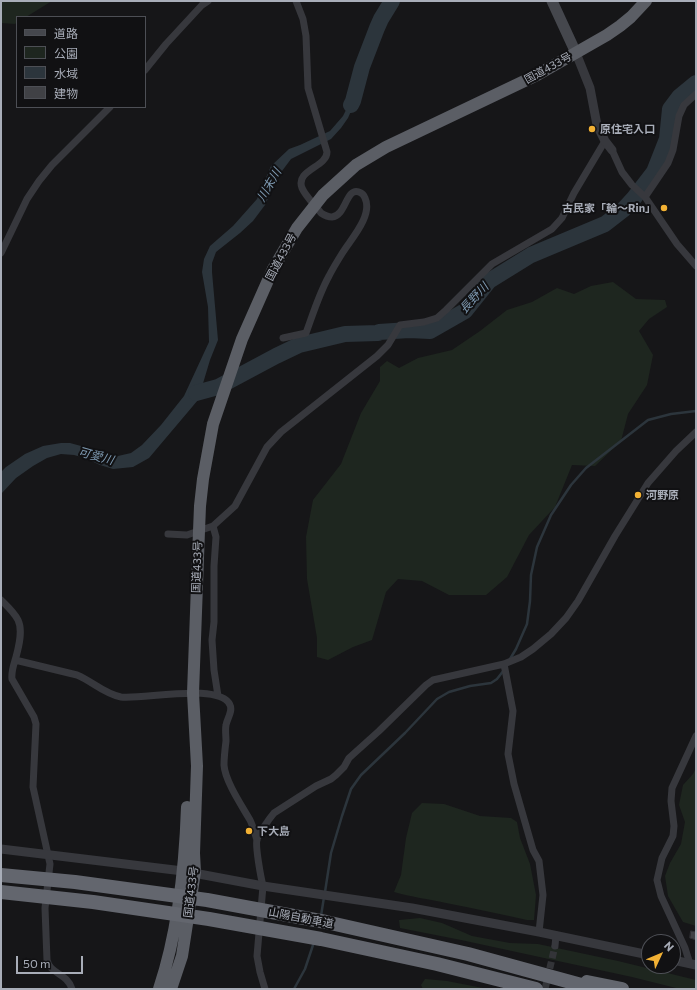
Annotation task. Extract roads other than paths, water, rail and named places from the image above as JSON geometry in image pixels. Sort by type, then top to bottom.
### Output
[{"type":"highway","name":"国道433号","points":[[159,989],[194,853],[197,766],[193,695],[200,506],[207,451],[213,424],[236,355],[273,269],[297,228],[315,205],[344,174],[356,165],[386,147],[537,75],[608,35],[631,17],[646,1]]},
{"type":"highway","name":"国道433号","points":[[171,989],[182,956],[189,872]]},
{"type":"highway","name":"山陽自動車道","points":[[1,875],[75,882],[207,900],[326,922],[468,954],[596,989]]},
{"type":"highway","name":"山陽自動車道","points":[[1,892],[93,902],[209,919],[321,939],[437,964],[536,989]]},
{"type":"highway","points":[[520,968],[622,989]]},
{"type":"main road","points":[[552,1],[576,53]]},
{"type":"street","points":[[146,69],[166,44],[202,5],[208,1]]},
{"type":"street","points":[[283,338],[306,333],[328,276],[359,230],[367,206],[363,194],[355,191],[351,193],[340,213],[330,217],[323,215],[304,192],[301,186],[303,176],[323,161],[327,156],[308,88],[306,36],[303,19],[296,1]]},
{"type":"street","points":[[576,53],[590,88],[596,125],[612,150],[622,172],[643,196],[677,244],[696,266]]},
{"type":"street","points":[[643,196],[668,163],[673,150],[679,116],[684,105],[696,94]]},
{"type":"street","points":[[1,253],[27,199],[39,181],[52,165],[109,108]]},
{"type":"street","points":[[168,534],[187,535],[213,526],[236,506],[267,447],[287,428],[377,356],[388,345],[400,325],[424,322],[436,318],[492,264],[552,229],[562,218],[574,193],[605,141]]},
{"type":"street","points":[[257,840],[269,818],[274,813],[316,786],[332,779],[344,767],[349,758],[433,680],[504,664],[521,657],[551,634],[566,618],[578,601],[615,536],[648,483],[676,451],[696,432]]},
{"type":"street","points":[[213,526],[216,537],[214,566],[214,622],[212,640],[214,670],[218,696]]},
{"type":"street","points":[[1,600],[18,620],[20,636],[12,679],[34,717],[36,724],[33,787],[50,864],[45,908],[47,960],[50,967],[68,980],[72,989]]},
{"type":"street","points":[[15,660],[77,675],[115,696],[133,698],[162,694],[209,694],[226,700],[230,705],[231,710],[226,726],[224,767],[229,782],[251,822],[257,840],[260,876],[263,886],[258,956],[260,972],[265,989]]},
{"type":"street","points":[[504,664],[513,711],[508,754],[518,799],[533,850],[539,862],[543,895],[539,932]]},
{"type":"street","points":[[693,964],[661,896],[657,880],[662,858],[673,836],[674,826],[672,788],[696,736]]},
{"type":"street","points":[[1,849],[189,872],[263,886],[412,908],[556,935],[641,953]]},
{"type":"street","points":[[555,946],[556,935]]},
{"type":"street","points":[[681,962],[693,964]]},
{"type":"water","name":"可愛川","points":[[357,84],[355,102],[348,118],[341,128],[331,139],[291,159],[279,175],[265,205],[253,221],[216,252],[212,263],[212,272],[218,340],[210,360],[198,400],[149,458],[133,467],[113,469],[85,458],[61,454],[47,458],[33,466],[16,478],[1,494],[1,472],[25,454],[43,446],[70,443],[118,456],[131,453],[142,445],[161,425],[184,396],[209,342],[208,307],[202,272],[204,259],[210,246],[233,226],[257,199],[271,166],[289,149],[330,131],[343,116]]},
{"type":"waterway","name":"川末川","points":[[351,105],[362,67],[377,28],[392,1]]},
{"type":"waterway","name":"長野川","points":[[196,393],[218,387],[299,345],[345,334],[409,330],[430,331],[465,311],[489,281],[531,255],[605,224],[623,210],[654,172],[667,139],[670,109],[679,97],[696,83]]},
{"type":"waterway","points":[[510,659],[527,624],[531,575],[537,547],[551,515],[571,485],[586,468],[648,420],[671,414],[696,411]]},
{"type":"waterway","points":[[325,892],[331,853],[342,816],[351,789],[361,775],[405,733],[437,699],[449,692],[470,686],[491,683],[497,679],[504,670]]},
{"type":"waterway","points":[[321,916],[324,897]]},
{"type":"waterway","points":[[294,989],[305,969],[314,942]]},
{"type":"tunnel","points":[[545,989],[555,946]]},
{"type":"place","name":"原住宅入口","points":[[592,129]]},
{"type":"place","name":"古民家「輪～Rin」","points":[[664,208]]},
{"type":"place","name":"河野原","points":[[638,495]]},
{"type":"place","name":"下大島","points":[[249,831]]}]
